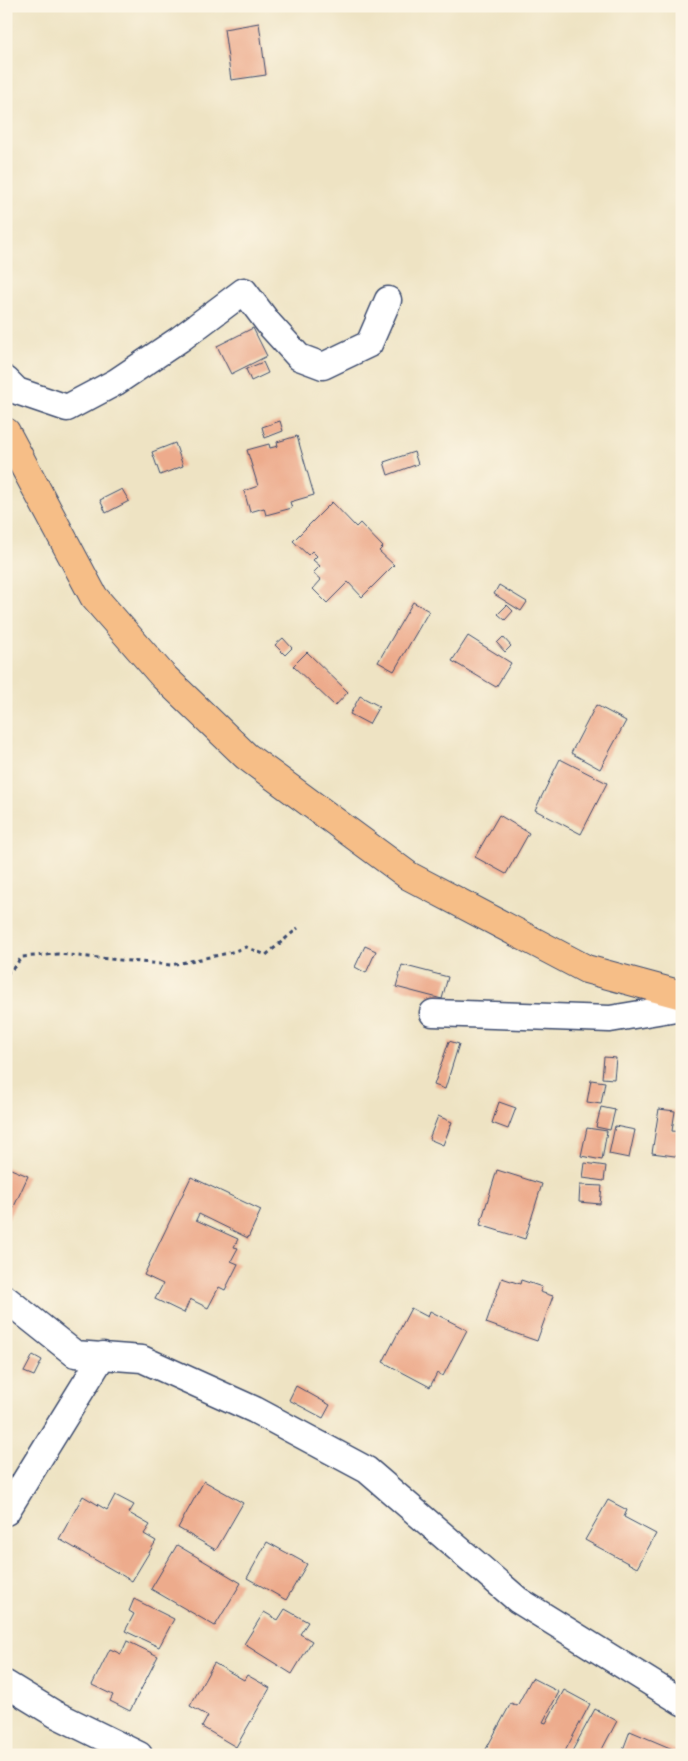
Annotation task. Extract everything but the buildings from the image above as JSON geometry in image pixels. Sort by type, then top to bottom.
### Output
[{"type":"main road","points":[[6,432],[94,597],[163,676],[246,756],[409,876],[586,969],[682,995]]},
{"type":"street","points":[[6,380],[18,391],[67,408],[124,376],[180,339],[244,292],[269,324],[299,357],[324,366],[369,344],[388,300]]},
{"type":"street","points":[[433,1013],[610,1019],[682,1007]]},
{"type":"street","points":[[6,1300],[75,1354],[142,1359],[255,1410],[367,1470],[518,1600],[682,1702]]},
{"type":"street","points":[[6,1512],[102,1355]]},
{"type":"street","points":[[6,1684],[54,1714],[139,1755]]},
{"type":"path","points":[[6,972],[10,972],[22,958],[58,954],[170,965],[246,948],[266,955],[298,928]]}]
